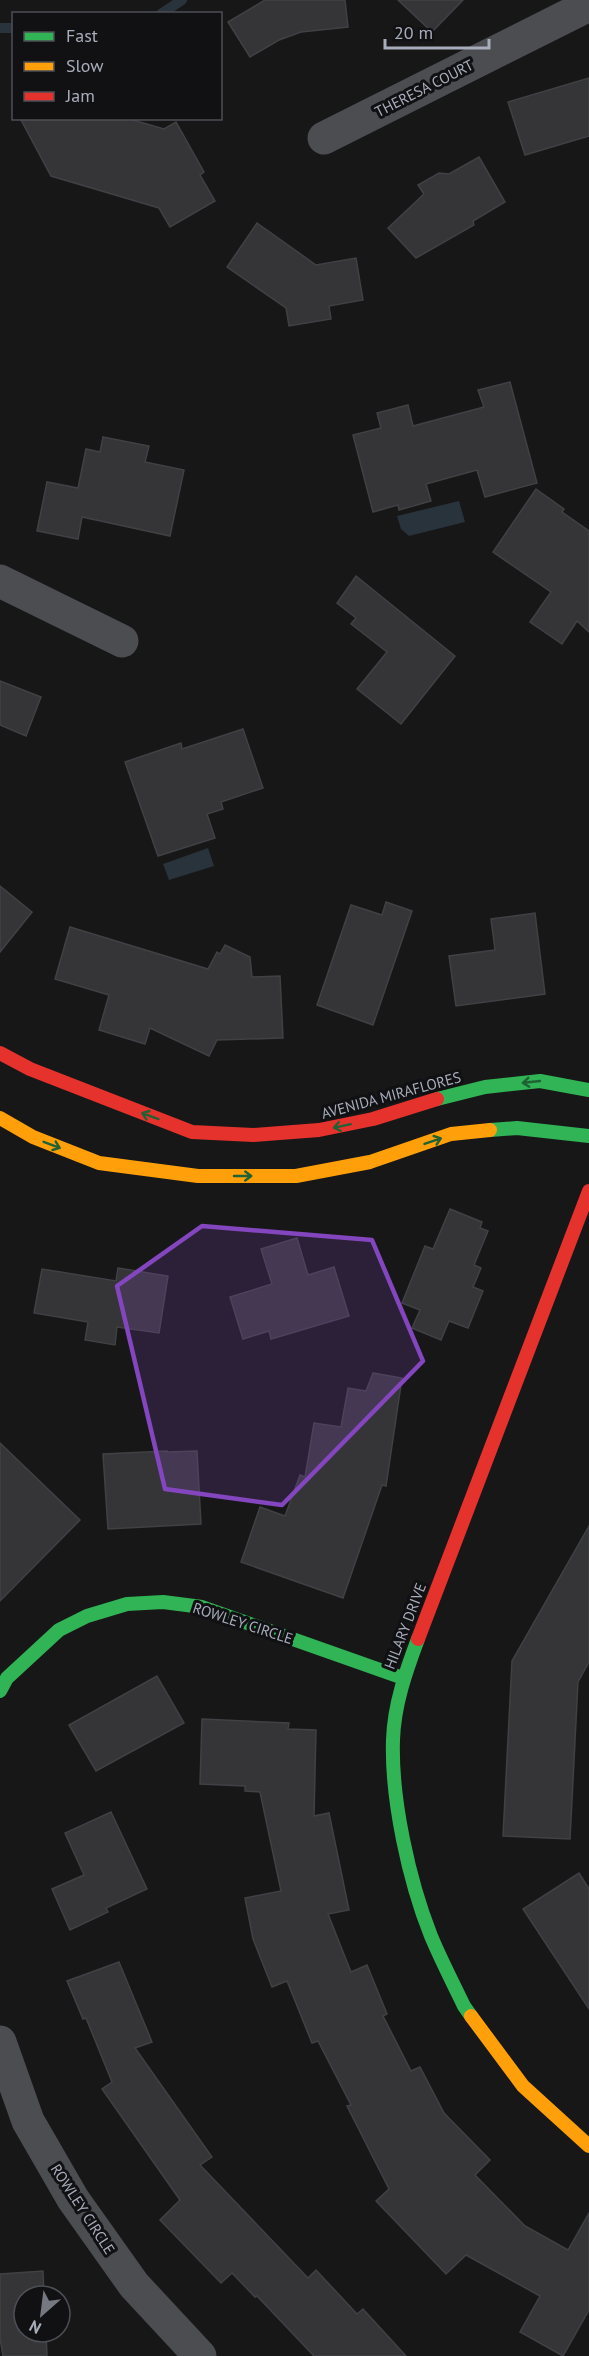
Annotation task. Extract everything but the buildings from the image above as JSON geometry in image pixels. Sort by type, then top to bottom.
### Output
[{"type":"street","name":"THERESA COURT","points":[[324,138],[589,5]]},
{"type":"street","points":[[0,581],[122,641]]},
{"type":"street","name":"AVENIDA MIRAFLORES","points":[[0,1053],[50,1078],[192,1132],[253,1135],[319,1130],[373,1119],[436,1099],[485,1087],[540,1081],[589,1090]]},
{"type":"street","points":[[0,1118],[33,1137],[99,1163],[198,1176],[296,1176],[370,1162],[451,1134],[517,1128],[589,1136]]},
{"type":"street","name":"HILARY DRIVE","points":[[589,1191],[403,1678],[393,1739],[397,1798],[411,1872],[431,1935],[464,2006],[523,2086],[589,2146]]},
{"type":"street","name":"ROWLEY CIRCLE","points":[[2,1681],[59,1630],[87,1616],[127,1604],[163,1602],[202,1607],[403,1678]]},
{"type":"street","name":"ROWLEY CIRCLE","points":[[0,2042],[28,2121],[73,2199],[134,2285],[200,2356]]},
{"type":"highlighted area","points":[[202,1226],[372,1240],[423,1361],[282,1505],[165,1489],[117,1286]]},
{"type":"shaded area","points":[[459,501],[465,522],[409,536],[401,529],[397,516]]},
{"type":"shaded area","points":[[208,848],[214,866],[169,880],[163,864]]},
{"type":"waterway","points":[[164,12],[182,0]]},
{"type":"waterway","points":[[0,28],[12,28]]},
{"type":"traffic: fast","points":[[437,1099],[485,1087],[540,1081],[589,1090]]},
{"type":"traffic: fast","points":[[490,1130],[517,1128],[589,1136]]},
{"type":"traffic: fast","points":[[0,1691],[7,1678],[59,1630],[87,1616],[127,1604],[163,1602],[202,1607],[403,1678]]},
{"type":"traffic: fast","points":[[418,1639],[401,1688],[394,1727],[393,1763],[398,1813],[409,1865],[423,1914],[443,1963],[471,2016]]},
{"type":"traffic: slow","points":[[0,1118],[33,1137],[99,1163],[198,1176],[296,1176],[370,1162],[451,1134],[490,1130]]},
{"type":"traffic: slow","points":[[471,2016],[523,2086],[589,2146]]},
{"type":"traffic: jam","points":[[0,1053],[30,1069],[192,1132],[253,1135],[319,1130],[373,1119],[437,1099]]},
{"type":"traffic: jam","points":[[418,1639],[589,1191]]}]
